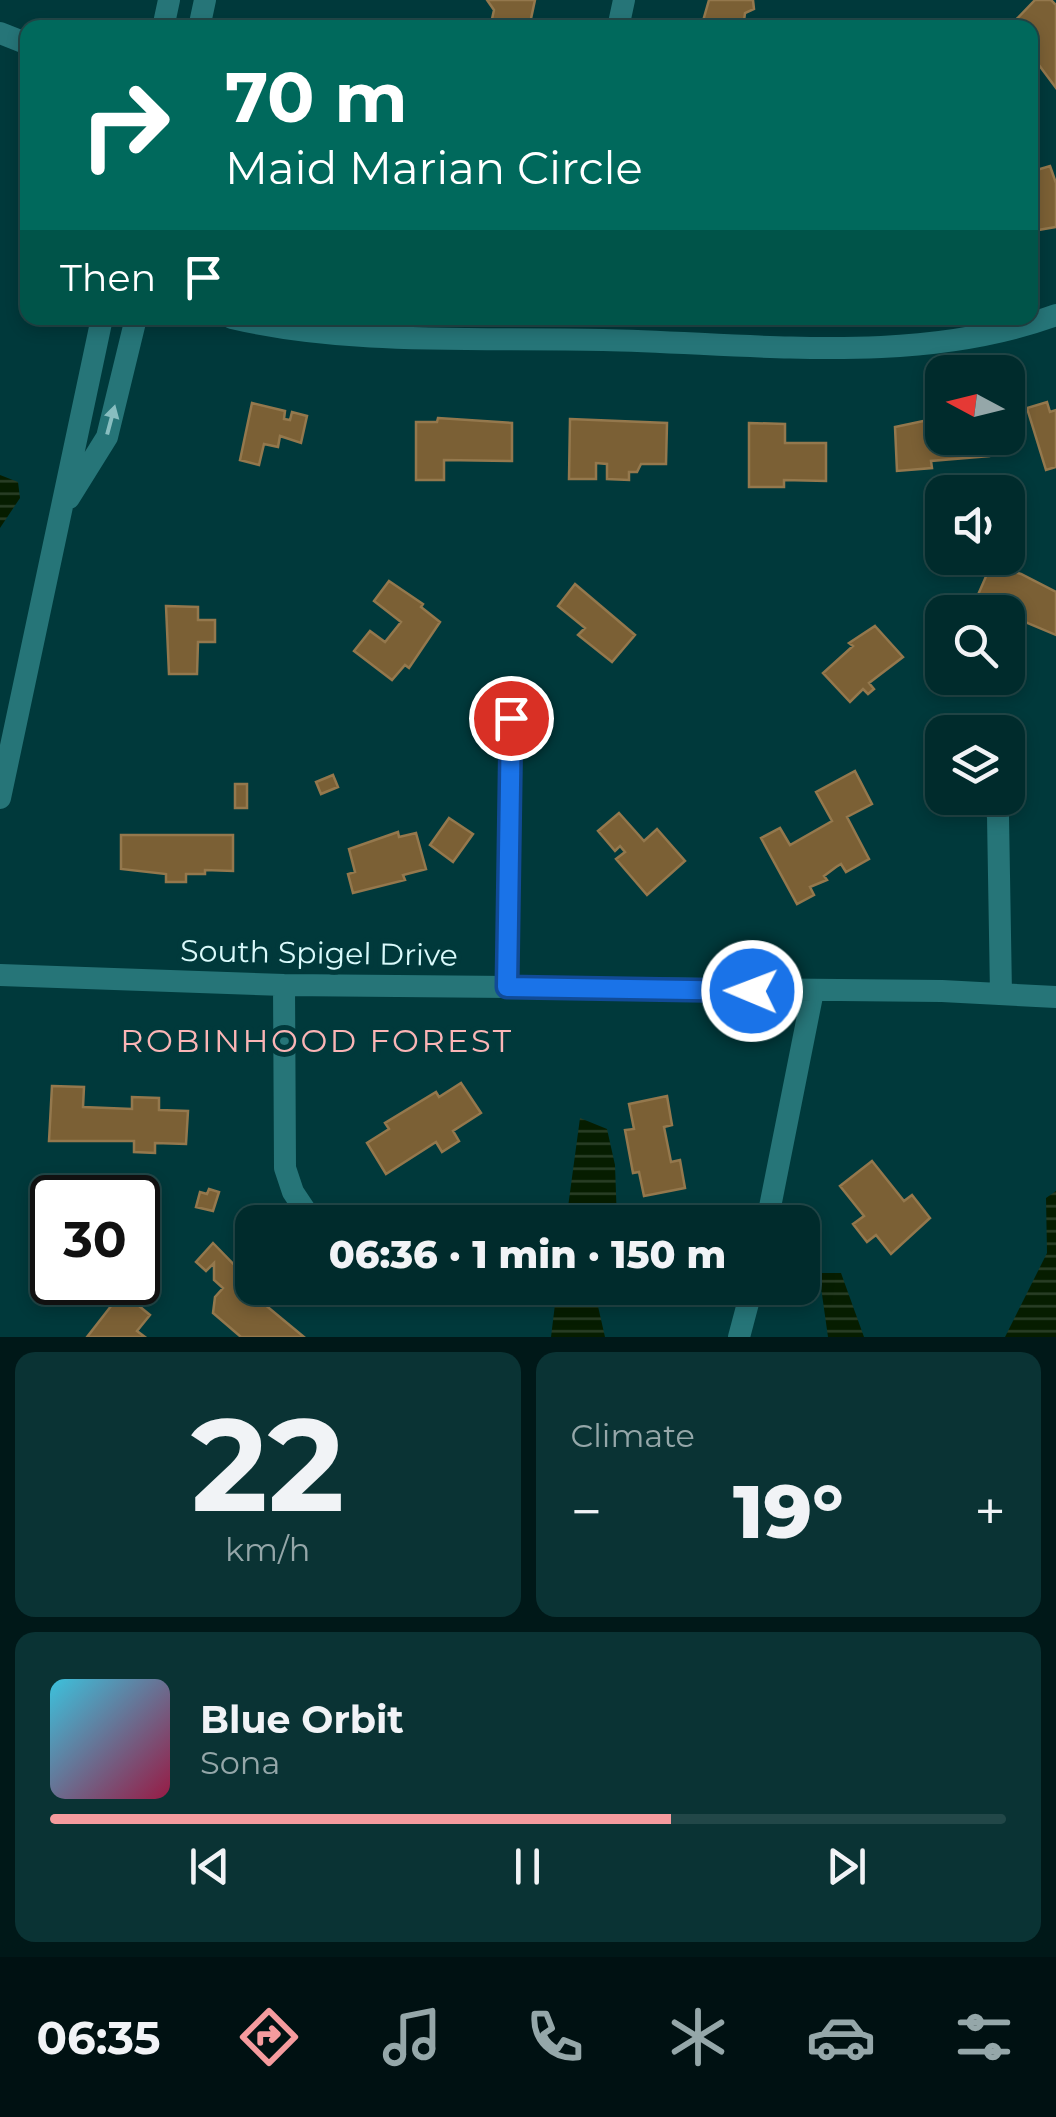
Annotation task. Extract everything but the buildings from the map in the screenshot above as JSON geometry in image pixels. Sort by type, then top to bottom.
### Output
[{"type":"street","points":[[0,798],[101,325]]},
{"type":"street","points":[[64,504],[107,437],[134,325]]},
{"type":"street","points":[[279,325],[347,335],[605,329],[916,345],[974,338],[1020,325]]},
{"type":"street","points":[[507,987],[511,718]]},
{"type":"street","points":[[998,815],[1001,994]]},
{"type":"street","name":"South Spigel Drive","points":[[0,975],[284,985],[1056,997]]},
{"type":"street","points":[[284,985],[286,1168],[302,1205]]},
{"type":"street","points":[[770,1205],[812,991]]},
{"type":"street","points":[[739,1337],[747,1305]]},
{"type":"shaded area","points":[[0,475],[18,482],[20,498],[0,528]]},
{"type":"shaded area","points":[[580,1118],[607,1129],[615,1165],[616,1205],[568,1205]]},
{"type":"shaded area","points":[[1056,1191],[1056,1337],[1005,1337],[1047,1253],[1046,1198]]},
{"type":"shaded area","points":[[820,1273],[841,1273],[864,1337],[828,1337]]},
{"type":"shaded area","points":[[555,1305],[598,1305],[605,1337],[551,1337]]},
{"type":"district","name":"ROBINHOOD FOREST","points":[[317,1040]]},
{"type":"route","points":[[511,718],[507,987],[752,991]]}]
